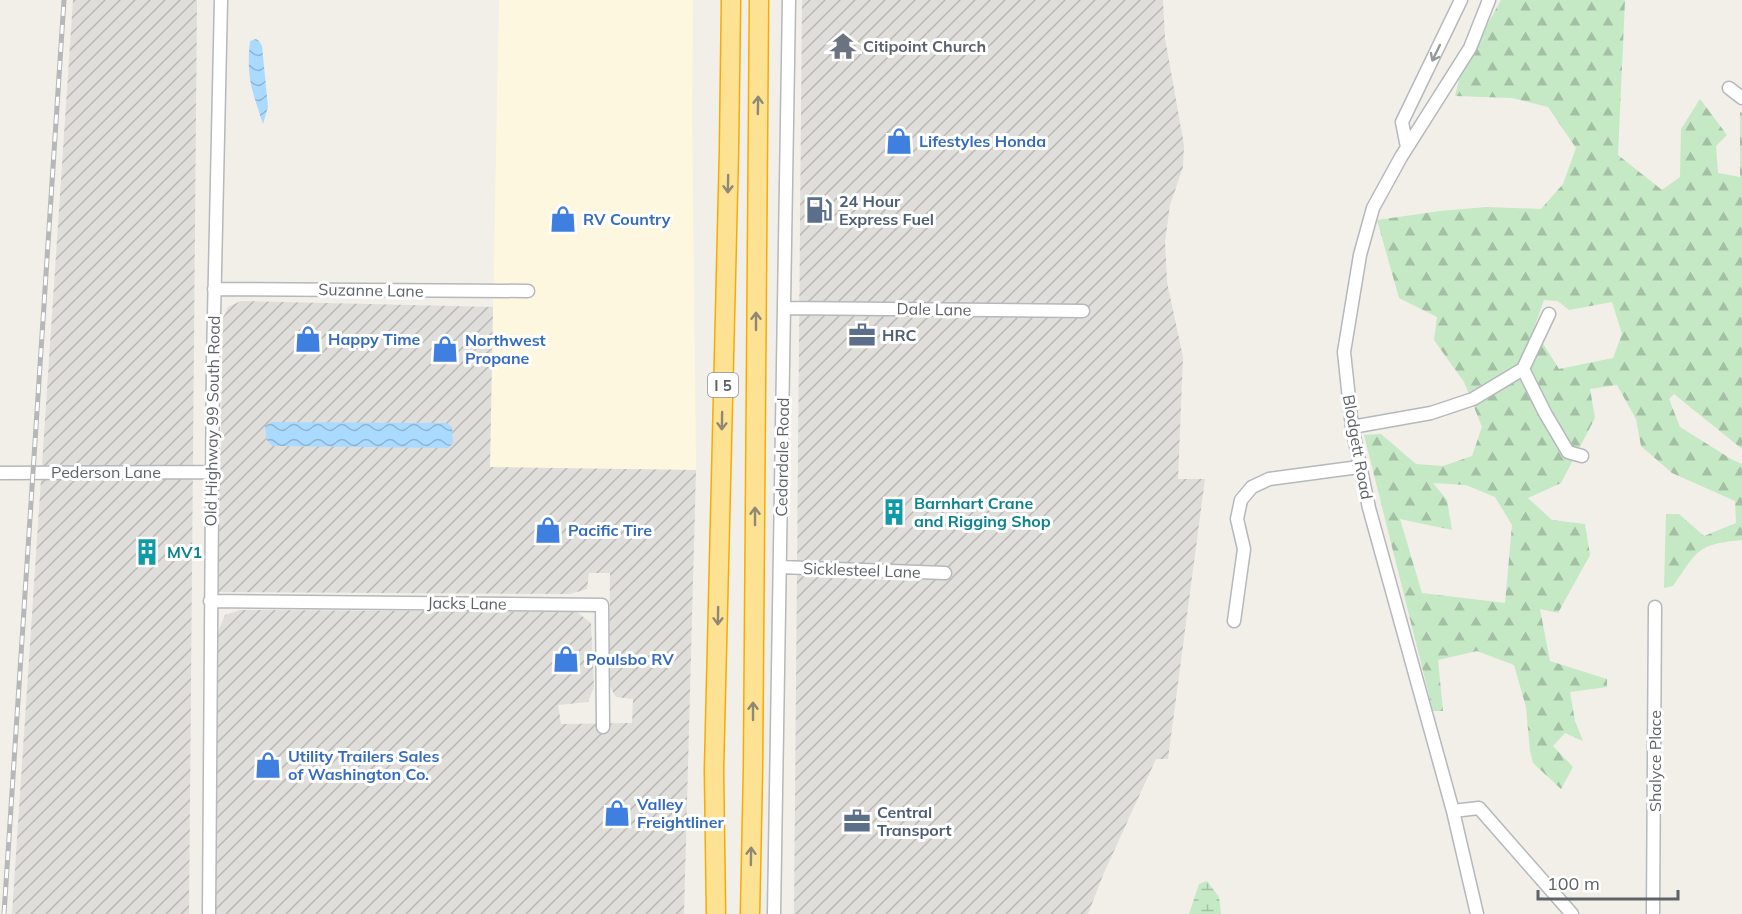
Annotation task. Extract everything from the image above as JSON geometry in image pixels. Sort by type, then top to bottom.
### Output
[{"type":"highway","points":[[722,0],[722,55],[729,150]]},
{"type":"highway","name":"I 5","points":[[716,914],[714,770],[731,0]]},
{"type":"highway","name":"I 5","points":[[750,914],[759,0]]},
{"type":"street","name":"Old Highway 99 South Road","points":[[208,914],[214,289],[221,0]]},
{"type":"street","name":"Cedardale Road","points":[[774,914],[789,0]]},
{"type":"street","points":[[1407,147],[1402,122],[1461,0]]},
{"type":"street","name":"Blodgett Road","points":[[1477,914],[1453,811],[1359,467],[1344,352],[1359,255],[1373,208],[1407,147],[1470,48],[1489,0]]},
{"type":"street","points":[[1728,88],[1742,98]]},
{"type":"street","name":"Suzanne Lane","points":[[214,289],[528,291]]},
{"type":"street","name":"Dale Lane","points":[[784,308],[1083,311]]},
{"type":"street","points":[[1352,427],[1431,413],[1473,399],[1523,369],[1549,314]]},
{"type":"street","points":[[1523,369],[1568,452],[1582,456]]},
{"type":"street","points":[[1234,621],[1244,549],[1237,519],[1241,500],[1252,487],[1269,479],[1359,467]]},
{"type":"street","name":"Pederson Lane","points":[[0,473],[212,472]]},
{"type":"street","name":"Sicklesteel Lane","points":[[780,567],[945,573]]},
{"type":"street","name":"Jacks Lane","points":[[210,601],[602,605],[603,727]]},
{"type":"street","name":"Shalyce Place","points":[[1653,914],[1655,608]]},
{"type":"street","points":[[1453,811],[1479,808],[1572,914]]},
{"type":"shaded area","points":[[73,0],[197,0],[189,914],[12,914]]},
{"type":"shaded area","points":[[499,0],[693,0],[696,470],[490,468]]},
{"type":"shaded area","points":[[802,0],[1163,0],[1165,38],[1184,145],[1183,167],[1170,205],[1165,241],[1167,282],[1183,357],[1178,479],[1205,479],[1168,759],[1156,759],[1103,875],[1088,914],[794,914]]},
{"type":"shaded area","points":[[241,301],[493,307],[490,467],[696,470],[684,914],[215,914],[217,634],[225,615],[240,610],[577,612],[591,623],[594,687],[588,702],[558,705],[561,724],[632,723],[633,699],[616,697],[609,685],[610,573],[589,573],[587,589],[570,594],[218,592],[223,318],[228,307]]},
{"type":"green space","points":[[1501,0],[1625,0],[1618,155],[1662,190],[1680,177],[1681,129],[1700,99],[1727,135],[1716,146],[1718,173],[1740,177],[1740,112],[1742,113],[1742,449],[1674,394],[1669,399],[1680,427],[1742,464],[1742,540],[1715,544],[1700,551],[1673,586],[1664,588],[1666,514],[1679,514],[1704,536],[1736,523],[1735,501],[1672,473],[1641,446],[1636,419],[1617,385],[1590,389],[1595,418],[1561,483],[1528,498],[1552,520],[1585,524],[1590,555],[1558,613],[1540,609],[1550,661],[1607,679],[1607,687],[1570,692],[1575,721],[1583,741],[1565,733],[1553,746],[1573,767],[1561,789],[1533,763],[1526,707],[1514,665],[1477,651],[1438,660],[1443,711],[1433,711],[1364,435],[1381,434],[1416,464],[1443,466],[1472,456],[1482,427],[1464,382],[1434,340],[1437,317],[1399,298],[1377,220],[1487,207],[1541,209],[1563,184],[1576,148],[1548,107],[1512,98],[1455,96],[1461,72]],"holes":[[[1544,300],[1558,301],[1569,310],[1612,302],[1622,334],[1613,358],[1559,369],[1542,342],[1535,325]],[[1433,483],[1466,485],[1495,497],[1512,525],[1505,603],[1422,593],[1400,519],[1452,530],[1447,500]]]},
{"type":"green space","points":[[1207,881],[1219,897],[1221,914],[1189,914],[1199,884]]},
{"type":"water","points":[[256,39],[262,46],[268,107],[263,124],[249,74],[250,41]]},
{"type":"water","points":[[272,422],[446,423],[452,427],[453,443],[448,448],[272,446],[267,440],[265,426]]},
{"type":"railway","points":[[4,914],[64,0]]},
{"type":"place","name":"Citipoint Church","points":[[843,46]]},
{"type":"place","name":"Lifestyles Honda","points":[[899,141]]},
{"type":"place","name":"24 Hour Express Fuel","points":[[819,210]]},
{"type":"place","name":"RV Country","points":[[563,219]]},
{"type":"place","name":"HRC","points":[[862,335]]},
{"type":"place","name":"Happy Time","points":[[308,339]]},
{"type":"place","name":"Northwest Propane","points":[[445,349]]},
{"type":"place","name":"Barnhart Crane and Rigging Shop","points":[[894,512]]},
{"type":"place","name":"Pacific Tire","points":[[548,530]]},
{"type":"place","name":"MV1","points":[[147,552]]},
{"type":"place","name":"Poulsbo RV","points":[[566,659]]},
{"type":"place","name":"Utility Trailers Sales of Washington Co.","points":[[268,765]]},
{"type":"place","name":"Valley Freightliner","points":[[617,813]]},
{"type":"place","name":"Central Transport","points":[[857,821]]}]
